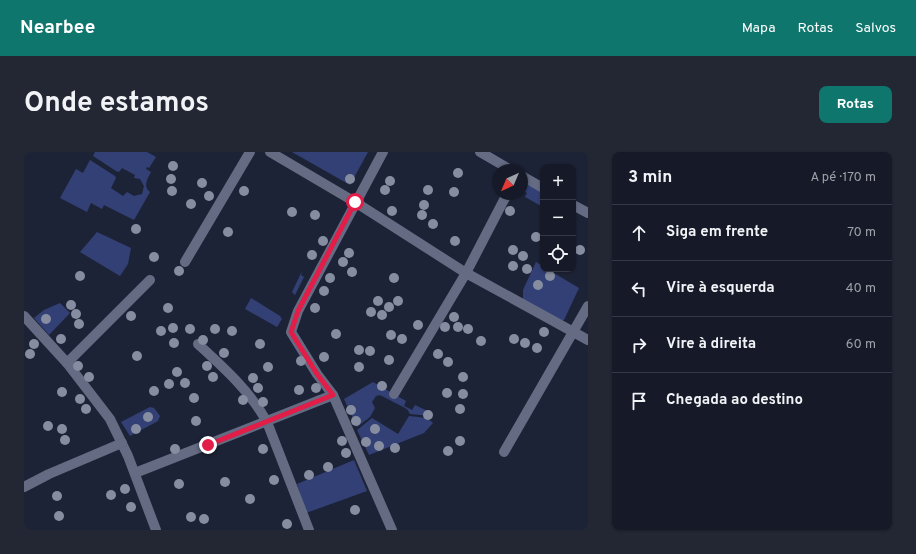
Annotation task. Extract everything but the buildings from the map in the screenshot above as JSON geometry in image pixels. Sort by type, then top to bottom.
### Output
[{"type":"street","points":[[185,262],[250,152]]},
{"type":"street","points":[[270,152],[355,202],[466,272],[588,340]]},
{"type":"street","points":[[383,152],[298,311],[291,332],[317,374],[333,395],[392,530]]},
{"type":"street","points":[[480,152],[501,164]]},
{"type":"street","points":[[528,179],[540,186]]},
{"type":"street","points":[[394,394],[466,272],[504,200]]},
{"type":"street","points":[[576,207],[588,213]]},
{"type":"street","points":[[67,364],[150,280]]},
{"type":"street","points":[[504,452],[588,306]]},
{"type":"street","points":[[24,316],[67,364],[110,419],[135,473],[156,530]]},
{"type":"street","points":[[198,344],[233,376],[261,410],[268,422],[309,530]]},
{"type":"street","points":[[135,473],[268,422],[333,395]]},
{"type":"street","points":[[24,487],[49,474],[122,443]]},
{"type":"shaded area","points":[[95,152],[147,152],[156,157],[149,168],[147,167],[146,169],[151,172],[146,185],[150,192],[134,220],[104,205],[102,209],[91,203],[87,212],[60,198],[76,169],[83,173],[90,160],[115,176],[116,178],[111,188],[123,196],[127,192],[134,196],[142,194],[144,186],[140,179],[134,178],[135,175],[122,168],[119,172],[116,171],[93,156]]},
{"type":"shaded area","points":[[292,152],[368,152],[350,185]]},
{"type":"shaded area","points":[[528,184],[540,190],[540,205],[528,199]]},
{"type":"shaded area","points":[[97,232],[131,248],[128,264],[120,276],[80,252]]},
{"type":"shaded area","points":[[536,262],[540,264],[540,272],[552,272],[579,288],[564,320],[559,320],[523,299],[523,290]]},
{"type":"shaded area","points":[[302,271],[301,275],[304,277],[295,295],[292,292]]},
{"type":"shaded area","points":[[251,298],[280,316],[282,319],[277,327],[245,309]]},
{"type":"shaded area","points":[[60,303],[70,313],[49,335],[34,318],[44,310]]},
{"type":"shaded area","points":[[373,382],[406,401],[404,406],[412,410],[415,405],[432,413],[430,416],[410,414],[407,409],[380,395],[376,396],[372,402],[375,408],[370,417],[357,427],[344,399]]},
{"type":"shaded area","points":[[150,407],[154,408],[160,416],[158,421],[130,436],[121,422]]},
{"type":"shaded area","points":[[409,416],[427,418],[433,423],[424,433],[369,455],[357,430],[372,418],[398,434]]},
{"type":"shaded area","points":[[354,460],[367,491],[306,513],[297,484]]},
{"type":"route","points":[[208,445],[333,395],[317,374],[291,332],[298,311],[355,202]]}]
